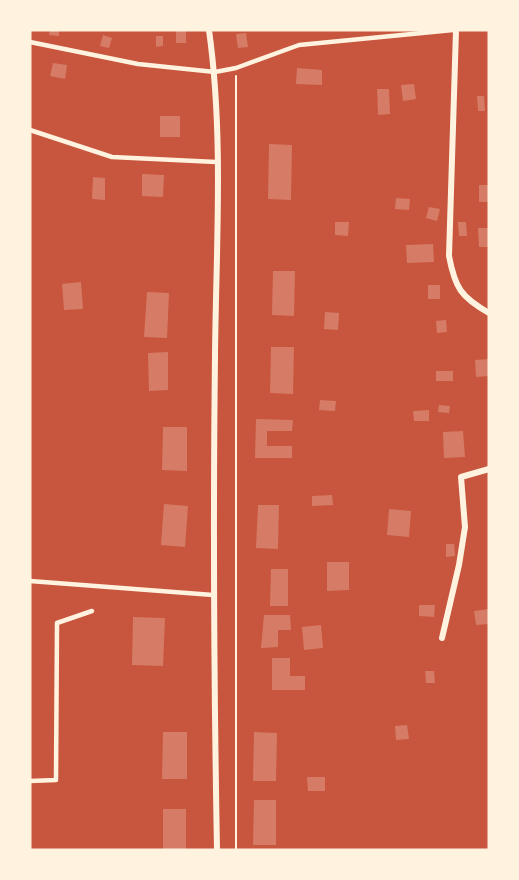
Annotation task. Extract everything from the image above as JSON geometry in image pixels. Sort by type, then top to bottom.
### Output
[{"type":"street","points":[[209,30],[215,72],[216,162],[213,595],[217,850]]},
{"type":"street","points":[[455,30],[449,256],[453,278],[466,300],[489,313]]},
{"type":"street","points":[[442,638],[443,621],[459,565],[465,527],[461,477],[489,469]]},
{"type":"lane","points":[[30,42],[138,64],[215,72],[236,68],[299,45],[455,30]]},
{"type":"lane","points":[[30,130],[112,157],[216,162]]},
{"type":"lane","points":[[30,581],[213,595]]},
{"type":"lane","points":[[30,782],[56,780],[57,623],[92,611]]},
{"type":"path","points":[[236,68],[236,850]]},
{"type":"building","points":[[50,30],[59,30],[59,36],[49,35]]},
{"type":"building","points":[[176,31],[186,31],[186,43],[176,43]]},
{"type":"building","points":[[246,33],[248,47],[238,48],[236,34]]},
{"type":"building","points":[[103,35],[112,38],[109,48],[100,46]]},
{"type":"building","points":[[156,36],[163,36],[163,46],[156,47]]},
{"type":"building","points":[[53,63],[67,65],[65,79],[50,76]]},
{"type":"building","points":[[297,68],[322,70],[322,85],[296,84]]},
{"type":"building","points":[[414,84],[416,99],[403,101],[401,85]]},
{"type":"building","points":[[377,89],[389,89],[390,114],[378,115]]},
{"type":"building","points":[[477,96],[484,96],[485,111],[478,111]]},
{"type":"building","points":[[160,116],[180,116],[180,137],[160,137]]},
{"type":"building","points":[[269,144],[292,145],[291,200],[268,199]]},
{"type":"building","points":[[142,174],[164,175],[163,197],[142,196]]},
{"type":"building","points":[[93,177],[105,178],[105,200],[92,199]]},
{"type":"building","points":[[479,185],[489,185],[489,202],[479,202]]},
{"type":"building","points":[[396,198],[410,199],[409,210],[395,209]]},
{"type":"building","points":[[429,207],[440,209],[437,221],[426,218]]},
{"type":"building","points":[[335,222],[349,222],[348,236],[335,235]]},
{"type":"building","points":[[458,222],[466,222],[467,236],[459,236]]},
{"type":"building","points":[[478,228],[489,228],[489,247],[479,247]]},
{"type":"building","points":[[433,244],[434,262],[407,263],[406,245]]},
{"type":"building","points":[[273,271],[295,271],[294,316],[272,315]]},
{"type":"building","points":[[81,282],[83,309],[64,310],[62,284]]},
{"type":"building","points":[[428,285],[440,285],[440,299],[428,299]]},
{"type":"building","points":[[147,292],[169,293],[167,338],[144,337]]},
{"type":"building","points":[[325,312],[339,313],[338,330],[324,329]]},
{"type":"building","points":[[446,320],[447,332],[437,333],[436,321]]},
{"type":"building","points":[[271,347],[294,347],[293,394],[270,393]]},
{"type":"building","points":[[168,352],[168,390],[149,391],[148,353]]},
{"type":"building","points":[[489,359],[489,376],[476,377],[475,360]]},
{"type":"building","points":[[436,371],[453,371],[453,381],[436,381]]},
{"type":"building","points":[[320,400],[336,401],[335,411],[319,410]]},
{"type":"building","points":[[439,405],[450,406],[449,413],[438,412]]},
{"type":"building","points":[[429,410],[429,421],[414,421],[413,411]]},
{"type":"building","points":[[256,419],[293,420],[292,431],[267,431],[267,446],[292,446],[292,458],[255,458]]},
{"type":"building","points":[[163,427],[187,427],[187,471],[162,470]]},
{"type":"building","points":[[463,431],[465,457],[444,458],[443,432]]},
{"type":"building","points":[[332,495],[333,505],[312,506],[312,496]]},
{"type":"building","points":[[164,504],[188,506],[185,547],[161,545]]},
{"type":"building","points":[[258,505],[279,505],[278,549],[256,548]]},
{"type":"building","points":[[389,509],[411,511],[409,537],[387,535]]},
{"type":"building","points":[[446,544],[454,544],[455,556],[446,557]]},
{"type":"building","points":[[327,562],[349,562],[349,590],[327,591]]},
{"type":"building","points":[[271,569],[288,569],[288,606],[270,606]]},
{"type":"building","points":[[419,605],[435,605],[434,617],[419,616]]},
{"type":"building","points":[[489,609],[489,624],[476,625],[474,611]]},
{"type":"building","points":[[264,615],[290,615],[291,630],[278,630],[278,647],[261,648]]},
{"type":"building","points":[[133,617],[165,618],[163,666],[132,665]]},
{"type":"building","points":[[321,625],[323,648],[304,650],[302,627]]},
{"type":"building","points":[[272,658],[290,658],[290,676],[305,676],[305,690],[272,690]]},
{"type":"building","points":[[425,671],[434,671],[435,683],[426,683]]},
{"type":"building","points":[[407,725],[409,739],[396,740],[395,726]]},
{"type":"building","points":[[163,732],[187,732],[187,779],[162,779]]},
{"type":"building","points":[[254,732],[277,733],[276,781],[253,781]]},
{"type":"building","points":[[307,777],[325,777],[325,791],[308,791]]},
{"type":"building","points":[[254,800],[276,800],[276,845],[253,845]]},
{"type":"building","points":[[163,809],[186,809],[186,850],[163,850]]}]
